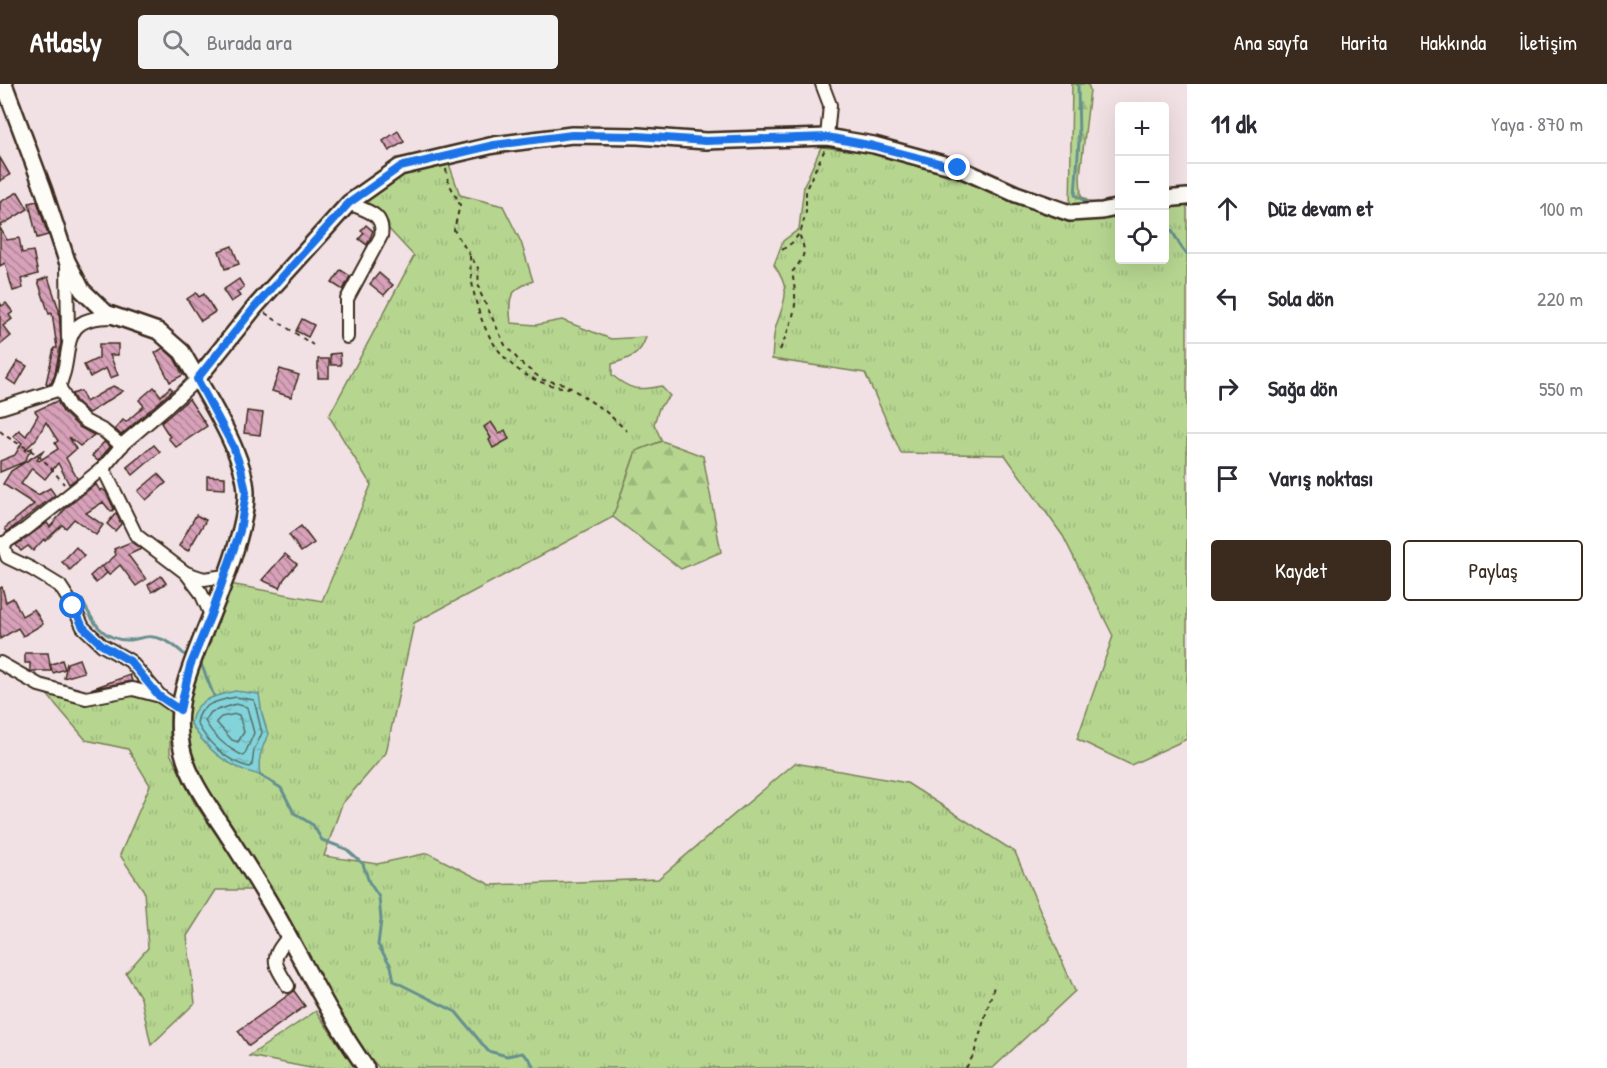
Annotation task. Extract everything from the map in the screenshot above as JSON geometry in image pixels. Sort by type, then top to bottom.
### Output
[{"type":"street","points":[[4,84],[44,191],[67,261],[82,290],[100,309],[112,317],[150,328],[166,337],[182,352],[233,446],[246,492],[243,517],[225,576],[190,666],[180,710],[181,748],[209,806],[289,936],[329,1010],[366,1068]]},
{"type":"street","points":[[822,84],[830,105],[827,137]]},
{"type":"street","points":[[180,710],[159,696],[130,661],[102,645],[83,627],[60,586],[32,568],[3,561],[2,541],[26,529],[103,468],[122,446],[197,379],[255,307],[349,203],[400,167],[494,145],[572,135],[638,136],[706,141],[827,137],[874,146],[958,168],[1016,194],[1070,213],[1115,208]]},
{"type":"street","points":[[1169,198],[1187,196]]},
{"type":"street","points":[[346,337],[347,299],[381,236],[383,226],[379,217],[349,203]]},
{"type":"street","points":[[67,261],[68,351]]},
{"type":"street","points":[[0,408],[57,390],[71,334],[80,324],[97,318],[112,317]]},
{"type":"street","points":[[59,386],[69,406],[85,421],[104,431],[122,446]]},
{"type":"street","points":[[103,468],[136,535],[186,573],[201,593],[211,615]]},
{"type":"street","points":[[186,573],[204,579],[225,576]]},
{"type":"street","points":[[0,663],[39,685],[86,698],[133,689],[159,696]]},
{"type":"street","points":[[288,986],[276,966],[276,952],[289,936]]},
{"type":"path","points":[[782,250],[799,234],[806,212],[806,189],[824,153],[827,137]]},
{"type":"path","points":[[444,157],[448,181],[460,205],[454,230],[478,268],[479,290],[505,345],[523,365],[543,380],[565,384],[605,411],[627,431]]},
{"type":"path","points":[[780,350],[794,318],[797,297],[792,272],[802,260],[805,247],[799,234]]},
{"type":"path","points":[[470,254],[470,275],[488,337],[522,374],[546,385],[571,388]]},
{"type":"path","points":[[255,307],[276,318],[313,345]]},
{"type":"path","points":[[0,431],[10,441],[33,452],[50,465],[71,494]]},
{"type":"path","points":[[966,1068],[974,1054],[995,983]]},
{"type":"green space","points":[[1072,84],[1088,84],[1090,90],[1080,176],[1081,196],[1102,211],[1070,213]]},
{"type":"green space","points":[[821,147],[874,153],[957,176],[1012,201],[1069,220],[1115,215],[1115,264],[1169,264],[1169,205],[1187,203],[1187,739],[1131,765],[1077,739],[1113,636],[1063,536],[1005,455],[901,453],[865,373],[772,359],[775,330],[785,295],[783,282],[774,265],[783,241],[799,229],[804,186]]},
{"type":"green space","points":[[449,164],[460,195],[503,206],[521,242],[533,281],[519,288],[511,296],[511,323],[536,325],[562,320],[611,339],[646,337],[641,348],[634,355],[612,364],[612,375],[624,384],[635,388],[661,386],[670,396],[659,408],[654,424],[662,441],[636,451],[613,517],[414,623],[386,753],[342,804],[324,856],[377,864],[428,853],[491,885],[658,879],[795,763],[907,783],[1015,852],[1075,991],[993,1068],[379,1068],[364,1050],[330,998],[274,895],[191,760],[184,731],[184,698],[230,584],[322,601],[371,485],[329,416],[414,256],[360,198],[402,169]]},
{"type":"green space","points":[[662,441],[703,456],[721,552],[681,569],[613,517],[636,451]]},
{"type":"green space","points":[[45,692],[132,693],[154,700],[170,711],[170,753],[194,802],[254,890],[216,890],[187,936],[195,1003],[151,1045],[141,998],[126,973],[148,948],[144,891],[120,855],[150,785],[128,749],[86,740]]},
{"type":"green space","points":[[316,1011],[355,1068],[310,1068],[249,1056]]},
{"type":"water","points":[[235,691],[259,694],[268,734],[260,759],[260,775],[238,768],[220,757],[204,742],[191,724],[196,709],[206,700]]},
{"type":"building","points":[[398,131],[404,142],[389,151],[383,141]]},
{"type":"building","points":[[0,158],[10,175],[0,181]]},
{"type":"building","points":[[18,192],[28,209],[0,226],[0,202]]},
{"type":"building","points":[[37,201],[48,235],[37,238],[29,203]]},
{"type":"building","points":[[366,225],[373,231],[367,245],[359,239]]},
{"type":"building","points":[[0,228],[7,240],[19,238],[22,253],[33,251],[38,274],[21,279],[23,288],[13,291],[5,263],[0,266]]},
{"type":"building","points":[[232,246],[239,264],[225,269],[219,251]]},
{"type":"building","points":[[341,270],[350,276],[343,290],[332,283]]},
{"type":"building","points":[[379,273],[393,285],[384,295],[370,284]]},
{"type":"building","points":[[48,277],[59,310],[61,342],[55,374],[51,383],[48,384],[46,383],[54,348],[57,348],[52,313],[49,314],[38,281]]},
{"type":"building","points":[[239,279],[244,287],[237,292],[240,296],[231,302],[223,290]]},
{"type":"building","points":[[196,293],[199,297],[204,294],[215,312],[201,321],[187,299]]},
{"type":"building","points":[[0,303],[2,306],[6,303],[13,312],[9,315],[12,319],[3,326],[11,336],[0,345]]},
{"type":"building","points":[[302,319],[314,325],[308,337],[296,331]]},
{"type":"building","points":[[99,344],[118,344],[118,355],[110,355],[118,375],[110,378],[106,368],[90,377],[84,365],[99,358]]},
{"type":"building","points":[[163,348],[174,358],[183,375],[170,382],[155,353]]},
{"type":"building","points":[[340,353],[341,365],[331,365],[330,354]]},
{"type":"building","points":[[318,359],[329,359],[329,378],[318,378]]},
{"type":"building","points":[[18,361],[27,366],[16,385],[7,379]]},
{"type":"building","points":[[280,369],[299,375],[291,397],[272,391]]},
{"type":"building","points":[[113,386],[123,391],[89,413],[72,394],[81,391],[86,402]]},
{"type":"building","points":[[154,387],[161,396],[170,387],[173,390],[121,435],[115,429],[123,420],[126,422],[144,406],[139,400]]},
{"type":"building","points":[[189,399],[207,426],[176,447],[168,438],[170,437],[161,423]]},
{"type":"building","points":[[57,401],[63,412],[79,427],[94,435],[80,446],[69,437],[76,449],[66,458],[77,478],[69,484],[58,463],[45,479],[32,468],[21,484],[38,495],[50,488],[55,495],[7,532],[5,528],[34,504],[3,484],[11,471],[44,450],[37,460],[39,461],[58,449],[55,443],[58,441],[46,422],[37,438],[24,451],[32,448],[24,462],[0,472],[0,461],[15,455],[22,443],[13,436],[19,430],[26,436],[38,415],[35,411]]},
{"type":"building","points":[[247,411],[263,413],[260,435],[244,433]]},
{"type":"building","points":[[491,422],[499,434],[505,430],[509,439],[493,448],[489,440],[491,438],[484,427]]},
{"type":"building","points":[[104,442],[110,447],[98,461],[92,456]]},
{"type":"building","points":[[154,445],[160,452],[133,475],[127,467]]},
{"type":"building","points":[[158,474],[166,483],[146,500],[138,491]]},
{"type":"building","points":[[207,476],[225,477],[225,489],[207,488]]},
{"type":"building","points":[[96,484],[100,491],[102,489],[106,492],[114,509],[111,512],[103,502],[86,513],[103,525],[96,535],[74,519],[66,528],[62,525],[45,541],[44,539],[33,551],[28,546],[21,551],[16,545],[47,523],[50,527],[66,508]]},
{"type":"building","points":[[116,513],[121,524],[115,531],[107,524]]},
{"type":"building","points":[[196,515],[206,520],[188,551],[179,546]]},
{"type":"building","points":[[301,526],[314,543],[301,552],[289,535]]},
{"type":"building","points":[[131,542],[141,549],[128,555],[146,579],[136,586],[120,565],[109,575],[102,567],[116,555],[114,549]]},
{"type":"building","points":[[76,547],[84,556],[70,570],[62,562]]},
{"type":"building","points":[[285,554],[297,564],[284,579],[280,588],[262,580]]},
{"type":"building","points":[[101,566],[107,573],[96,583],[90,576]]},
{"type":"building","points":[[161,576],[166,583],[152,592],[148,585]]},
{"type":"building","points":[[2,587],[6,602],[13,598],[22,616],[34,609],[43,624],[23,636],[18,628],[0,639],[0,588]]},
{"type":"building","points":[[25,653],[48,653],[51,671],[30,671],[30,663],[25,663]]},
{"type":"building","points":[[79,659],[84,672],[64,678],[67,663]]},
{"type":"building","points":[[62,660],[65,669],[53,673],[50,665]]},
{"type":"building","points":[[130,675],[132,681],[91,689]]},
{"type":"building","points":[[294,991],[305,1006],[249,1046],[238,1031]]},
{"type":"waterway","points":[[1078,84],[1079,141],[1075,195],[1091,205]]},
{"type":"waterway","points":[[1169,227],[1187,254]]},
{"type":"waterway","points":[[82,600],[94,622],[112,637],[129,640],[158,638],[170,643],[185,655]]},
{"type":"waterway","points":[[202,666],[214,696]]},
{"type":"waterway","points":[[260,775],[281,788],[294,813],[313,825],[322,840],[346,849],[363,864],[369,882],[379,897],[381,920],[378,945],[391,966],[394,981],[456,1012],[488,1051],[507,1056],[522,1053],[530,1060],[534,1068]]},
{"type":"route","points":[[73,606],[83,627],[102,645],[130,661],[159,696],[180,710],[190,666],[211,615],[240,531],[246,492],[233,446],[197,379],[255,307],[349,203],[400,167],[494,145],[572,135],[638,136],[706,141],[827,137],[874,146],[958,168]]}]
